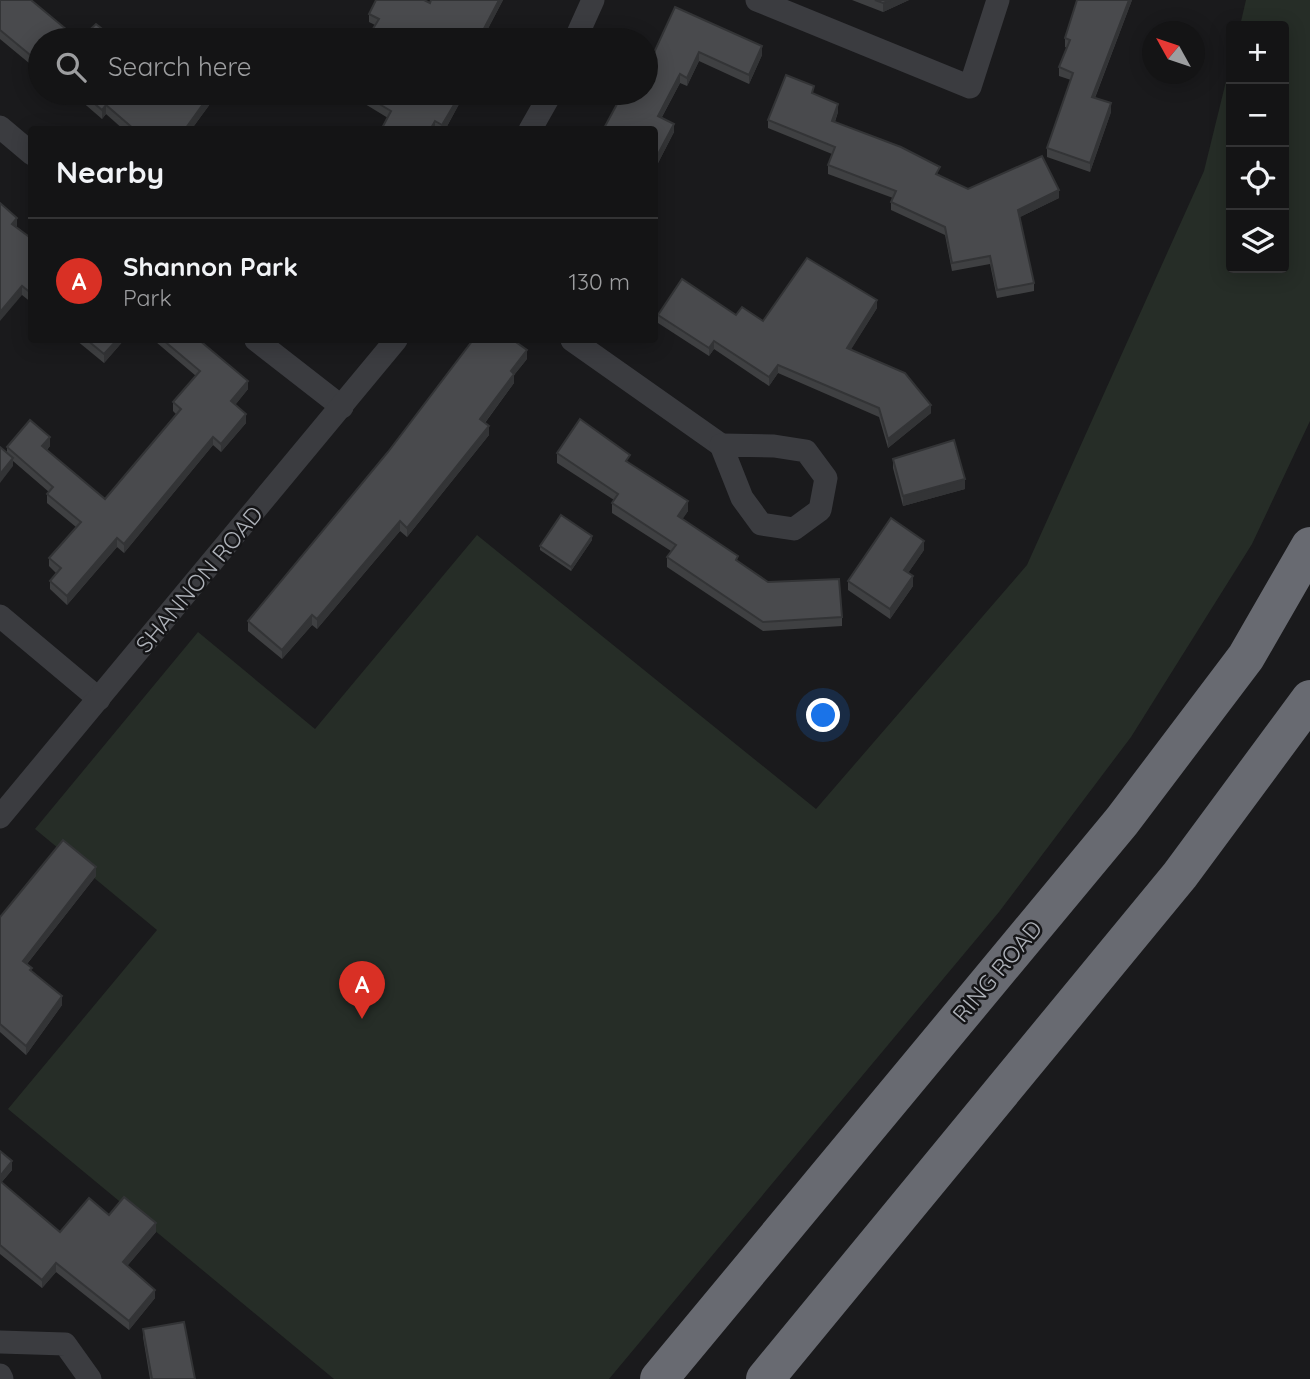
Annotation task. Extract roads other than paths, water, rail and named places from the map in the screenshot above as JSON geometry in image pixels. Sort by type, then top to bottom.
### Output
[{"type":"highway","name":"RING ROAD","points":[[659,1379],[1122,821],[1246,657],[1310,546]]},
{"type":"highway","points":[[765,1379],[1180,875],[1310,699]]},
{"type":"street","points":[[580,28],[593,0]]},
{"type":"street","points":[[757,0],[971,86],[998,0]]},
{"type":"street","points":[[532,126],[544,105]]},
{"type":"street","points":[[0,127],[28,151]]},
{"type":"street","points":[[260,343],[342,407]]},
{"type":"street","name":"SHANNON ROAD","points":[[0,817],[394,343]]},
{"type":"street","points":[[576,343],[720,444],[742,498],[761,524],[794,529],[820,510],[826,478],[806,451],[774,446],[720,444]]},
{"type":"street","points":[[0,616],[99,699]]},
{"type":"street","points":[[0,1342],[65,1344],[90,1379]]},
{"type":"place","name":"Shannon Park","points":[[362,1019]]}]
